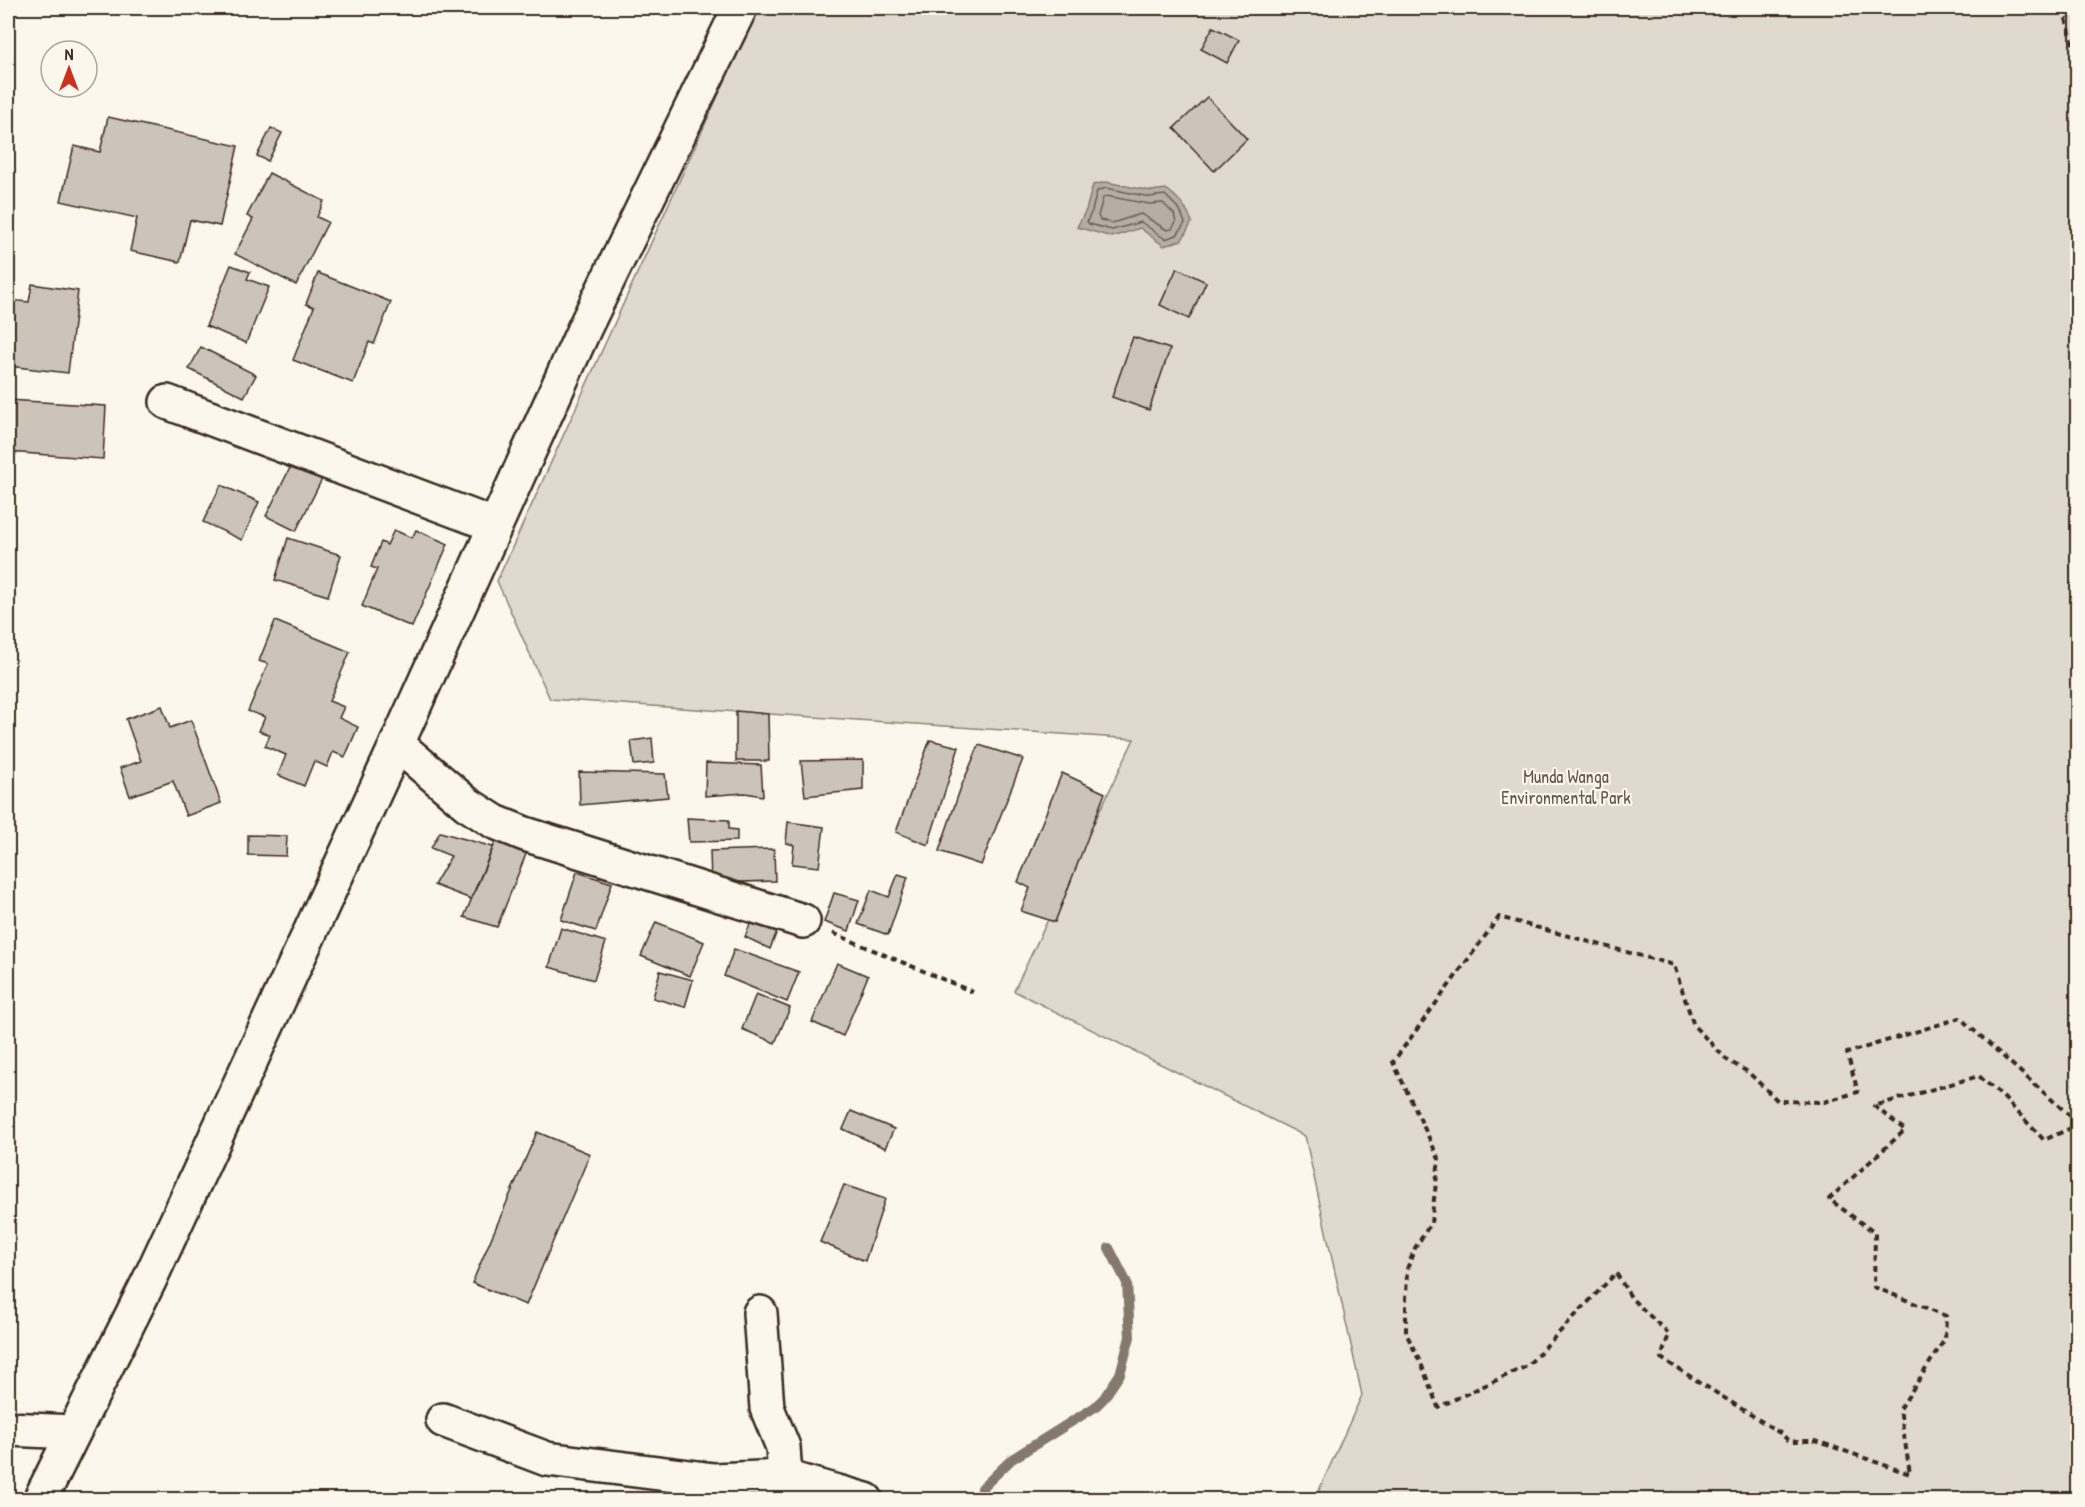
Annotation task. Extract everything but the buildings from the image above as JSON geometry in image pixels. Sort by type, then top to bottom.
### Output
[{"type":"street","points":[[40,1500],[149,1281],[397,744],[585,327],[740,8]]},
{"type":"street","points":[[167,402],[495,525]]},
{"type":"street","points":[[397,744],[467,804],[495,822],[525,834],[803,921]]},
{"type":"street","points":[[760,1313],[767,1408],[783,1447],[785,1477]]},
{"type":"street","points":[[443,1420],[547,1459],[714,1480],[785,1477],[866,1500]]},
{"type":"street","points":[[8,1429],[73,1432]]},
{"type":"street","points":[[688,1500],[714,1480]]},
{"type":"path","points":[[2063,8],[2078,62]]},
{"type":"path","points":[[1499,916],[1674,965],[1694,1026],[1727,1060],[1748,1072],[1778,1101],[1824,1102],[1858,1092],[1847,1053],[1960,1018],[2078,1124],[2044,1140],[2004,1098],[1979,1076],[1874,1106],[1905,1130],[1829,1199],[1875,1233],[1874,1287],[1946,1316],[1945,1339],[1900,1409],[1910,1474],[1816,1441],[1789,1441],[1780,1433],[1661,1358],[1669,1334],[1632,1299],[1616,1273],[1527,1366],[1438,1407],[1406,1333],[1407,1269],[1415,1248],[1431,1223],[1439,1159],[1393,1062],[1499,916]]},
{"type":"path","points":[[803,921],[973,992]]},
{"type":"green space","name":"Munda Wanga Environmental Park","points":[[758,8],[2077,8],[2077,1499],[1315,1499],[1362,1395],[1305,1136],[1014,991],[1134,739],[550,699],[497,581]]},
{"type":"water","points":[[1106,182],[1151,191],[1166,189],[1171,192],[1182,203],[1192,222],[1182,240],[1164,246],[1140,228],[1112,237],[1077,227],[1086,210],[1093,185]]},
{"type":"waterway","points":[[981,1500],[982,1488],[1012,1459],[1095,1407],[1120,1374],[1130,1337],[1127,1283],[1109,1248]]}]
